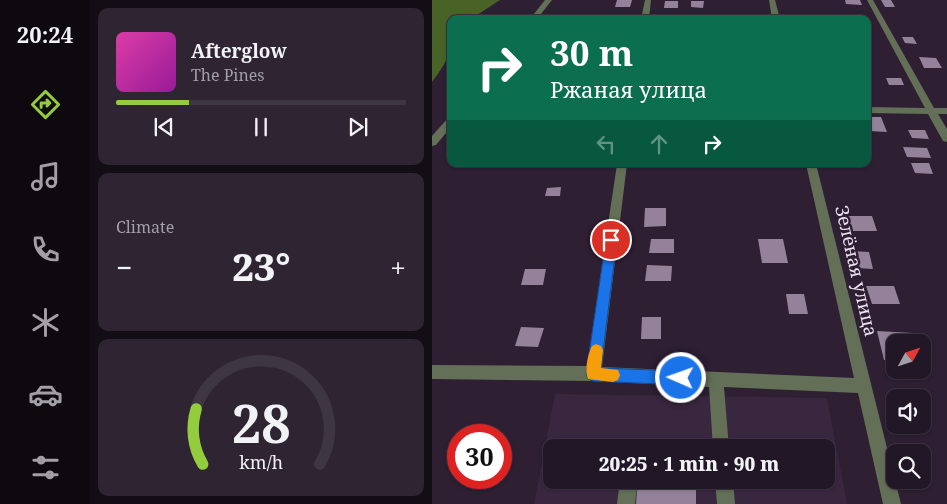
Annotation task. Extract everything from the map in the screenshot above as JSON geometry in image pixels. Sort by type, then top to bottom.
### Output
[{"type":"street","points":[[536,15],[549,0]]},
{"type":"street","points":[[646,15],[648,0]]},
{"type":"street","points":[[772,0],[775,15]]},
{"type":"street","points":[[870,0],[946,139]]},
{"type":"street","points":[[871,110],[946,111]]},
{"type":"street","points":[[432,143],[447,125]]},
{"type":"street","points":[[593,374],[622,167]]},
{"type":"street","name":"Зелёная улица","points":[[812,167],[892,504]]},
{"type":"street","points":[[432,372],[593,374],[864,386]]},
{"type":"street","points":[[716,379],[720,439]]},
{"type":"street","points":[[626,504],[628,489]]},
{"type":"street","points":[[725,489],[726,504]]},
{"type":"shaded area","points":[[555,394],[827,398],[835,439],[546,439]]},
{"type":"shaded area","points":[[835,440],[847,504],[534,504],[543,457],[543,489],[835,489]]},
{"type":"green space","points":[[432,0],[500,0],[477,15],[447,15],[447,59],[432,82]]},
{"type":"building","points":[[617,0],[632,0],[630,7],[615,7]]},
{"type":"building","points":[[845,0],[860,0],[862,5],[846,4]]},
{"type":"building","points":[[881,0],[891,0],[895,7],[885,7]]},
{"type":"building","points":[[665,1],[678,1],[678,8],[664,8]]},
{"type":"building","points":[[691,1],[704,1],[703,8],[691,7]]},
{"type":"building","points":[[902,37],[913,37],[917,44],[905,43]]},
{"type":"building","points":[[919,57],[936,58],[942,68],[924,68]]},
{"type":"building","points":[[886,78],[901,78],[904,85],[889,85]]},
{"type":"building","points":[[871,117],[881,117],[887,132],[871,131]]},
{"type":"building","points":[[908,130],[925,130],[929,139],[912,138]]},
{"type":"building","points":[[903,147],[927,148],[931,158],[907,157]]},
{"type":"building","points":[[911,163],[929,163],[933,174],[915,173]]},
{"type":"building","points":[[561,187],[560,196],[545,196],[547,188]]},
{"type":"building","points":[[645,208],[666,208],[666,226],[644,227]]},
{"type":"building","points":[[847,216],[872,216],[877,231],[851,231]]},
{"type":"building","points":[[651,239],[674,239],[674,253],[649,253]]},
{"type":"building","points":[[758,239],[783,239],[788,263],[762,263]]},
{"type":"building","points":[[851,251],[869,252],[873,269],[855,268]]},
{"type":"building","points":[[647,265],[672,266],[671,281],[645,281]]},
{"type":"building","points":[[525,269],[546,269],[543,285],[521,285]]},
{"type":"building","points":[[866,286],[894,286],[900,304],[872,304]]},
{"type":"building","points":[[786,294],[804,294],[808,314],[789,314]]},
{"type":"building","points":[[642,317],[661,317],[661,339],[641,339]]},
{"type":"building","points":[[521,327],[544,328],[538,347],[515,346]]},
{"type":"building","points":[[877,331],[913,333],[886,334],[886,360],[884,360]]},
{"type":"building","points":[[637,489],[696,489],[696,504],[636,504]]},
{"type":"slow traffic","points":[[596,350],[593,374],[613,375]]},
{"type":"route","points":[[611,240],[593,374],[681,378]]}]
